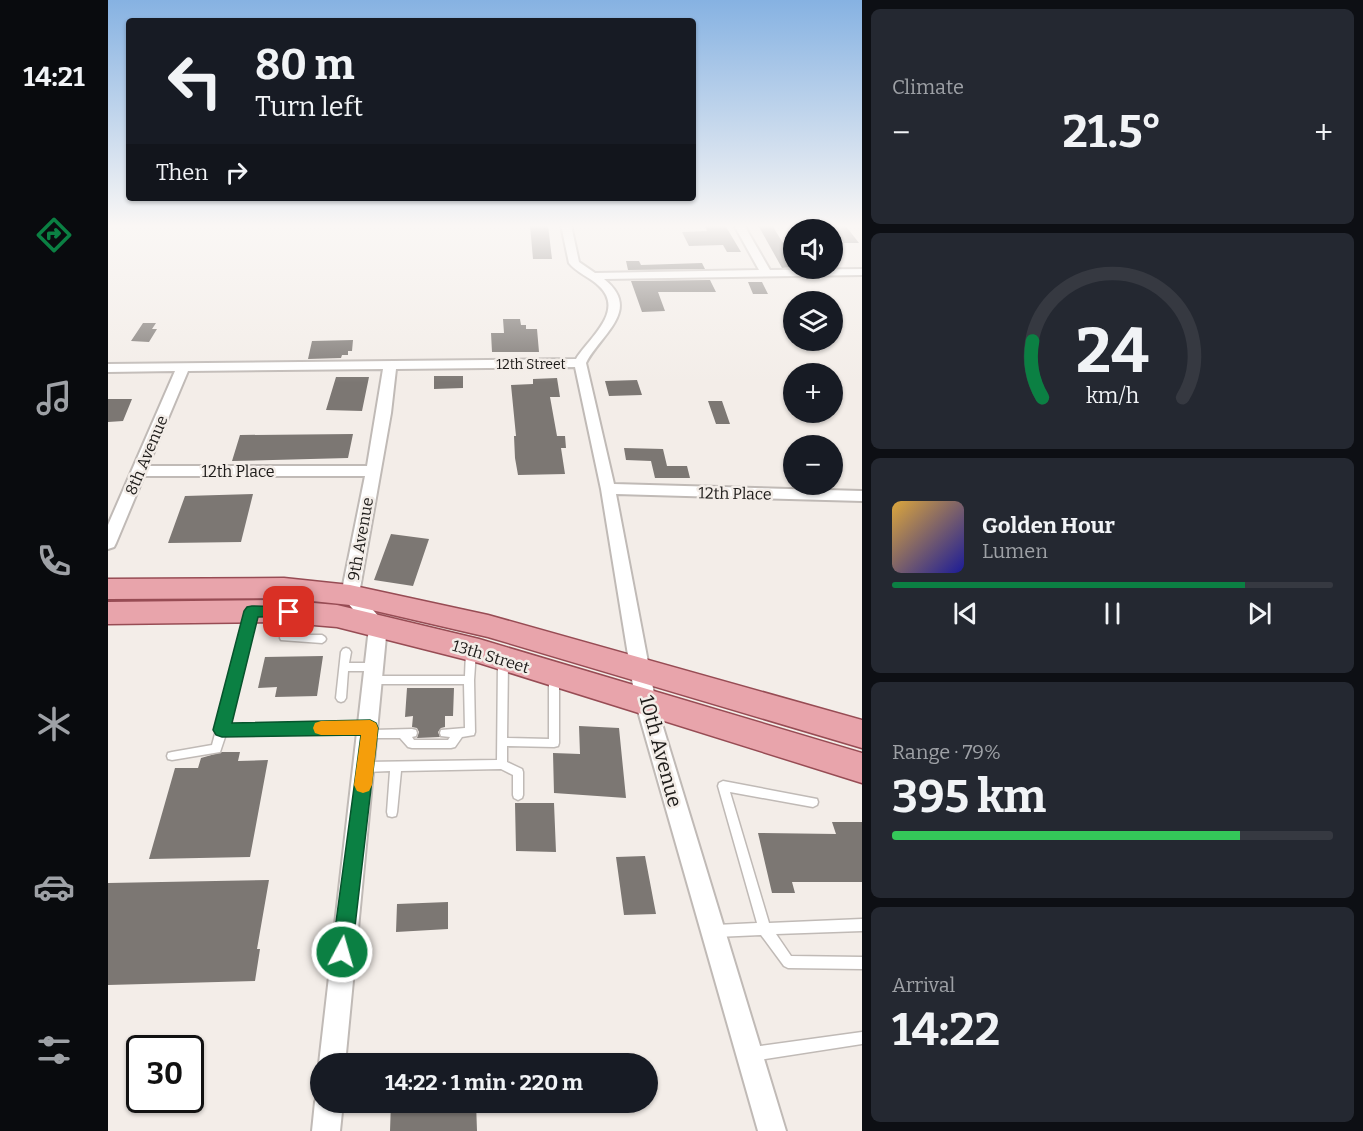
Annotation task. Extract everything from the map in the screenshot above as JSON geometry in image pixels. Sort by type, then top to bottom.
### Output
[{"type":"main road","name":"13th Street","points":[[108,589],[262,588],[350,595],[488,626],[862,734]]},
{"type":"main road","name":"13th Street","points":[[108,613],[252,611],[337,616],[471,649],[862,768]]},
{"type":"street","name":"12th Street","points":[[108,368],[390,363],[580,363],[582,357],[610,323],[614,312],[614,300],[610,290],[596,278]]},
{"type":"street","name":"9th Avenue","points":[[378,626],[350,595],[384,413],[390,363]]},
{"type":"street","name":"10th Avenue","points":[[580,363],[608,489],[646,704],[772,1131]]},
{"type":"street","name":"8th Avenue","points":[[108,543],[183,367]]},
{"type":"street","name":"12th Place","points":[[139,471],[372,471]]},
{"type":"street","name":"12th Place","points":[[608,489],[862,495]]},
{"type":"street","points":[[333,1053],[343,949],[370,730],[378,626]]},
{"type":"street","points":[[326,1131],[328,1113]]},
{"type":"lane","points":[[172,756],[216,749],[252,611]]},
{"type":"lane","points":[[289,612],[284,638],[322,639]]},
{"type":"lane","points":[[445,733],[470,732],[471,649]]},
{"type":"lane","points":[[341,698],[346,652]]},
{"type":"lane","points":[[502,764],[503,659]]},
{"type":"lane","points":[[344,667],[374,674],[469,680]]},
{"type":"lane","points":[[502,742],[554,743],[554,675]]},
{"type":"lane","points":[[222,730],[370,730],[407,733],[412,744],[451,744],[460,732]]},
{"type":"lane","points":[[366,767],[502,764],[518,772],[518,795]]},
{"type":"lane","points":[[392,812],[396,766]]},
{"type":"lane","points":[[813,802],[723,786],[765,930],[788,962],[862,963]]},
{"type":"lane","points":[[712,931],[862,925]]},
{"type":"lane","points":[[749,1054],[862,1038]]},
{"type":"building","points":[[710,280],[716,292],[658,292],[665,311],[642,312],[631,281]]},
{"type":"building","points":[[748,282],[762,282],[768,294],[753,294]]},
{"type":"building","points":[[503,319],[520,319],[521,325],[526,325],[526,329],[537,329],[539,352],[492,352],[491,333],[504,333]]},
{"type":"building","points":[[143,323],[156,323],[152,329],[157,329],[149,342],[131,341]]},
{"type":"building","points":[[353,340],[352,351],[348,351],[348,355],[342,355],[341,358],[308,359],[312,341]]},
{"type":"building","points":[[434,376],[463,376],[463,388],[434,389]]},
{"type":"building","points":[[336,377],[369,377],[362,411],[326,410]]},
{"type":"building","points":[[557,378],[560,397],[550,397],[557,436],[565,436],[566,448],[561,448],[565,474],[518,475],[511,385],[533,384],[533,379]]},
{"type":"building","points":[[637,380],[642,395],[609,396],[605,381]]},
{"type":"building","points":[[108,399],[132,399],[123,421],[108,422]]},
{"type":"building","points":[[708,401],[722,401],[730,424],[716,424]]},
{"type":"building","points":[[353,434],[348,458],[232,461],[240,435]]},
{"type":"building","points":[[624,448],[663,449],[667,466],[687,466],[690,478],[655,478],[651,461],[626,460]]},
{"type":"building","points":[[253,494],[241,542],[168,543],[185,496]]},
{"type":"building","points":[[391,534],[429,539],[413,586],[374,580]]},
{"type":"building","points":[[323,656],[317,696],[275,697],[277,687],[258,688],[265,657]]},
{"type":"building","points":[[407,688],[454,688],[453,716],[445,716],[445,727],[438,732],[440,737],[417,738],[419,732],[417,728],[412,727],[413,716],[405,717]]},
{"type":"building","points":[[579,726],[619,728],[626,798],[554,793],[553,753],[580,754]]},
{"type":"building","points":[[222,752],[240,752],[238,761],[268,760],[250,857],[149,859],[175,768],[198,768],[201,758]]},
{"type":"building","points":[[515,803],[554,803],[556,852],[516,851]]},
{"type":"building","points":[[832,822],[862,822],[862,882],[792,882],[795,893],[772,893],[758,833],[836,834]]},
{"type":"building","points":[[645,856],[656,914],[624,915],[616,857]]},
{"type":"building","points":[[269,880],[257,949],[260,949],[255,981],[108,985],[108,883]]},
{"type":"building","points":[[448,902],[448,929],[396,932],[397,904]]},
{"type":"building","points":[[391,1113],[476,1113],[477,1131],[390,1131]]},
{"type":"slow traffic","points":[[321,728],[370,728],[363,785]]},
{"type":"route","points":[[289,612],[252,611],[222,730],[370,728],[342,952]]}]
